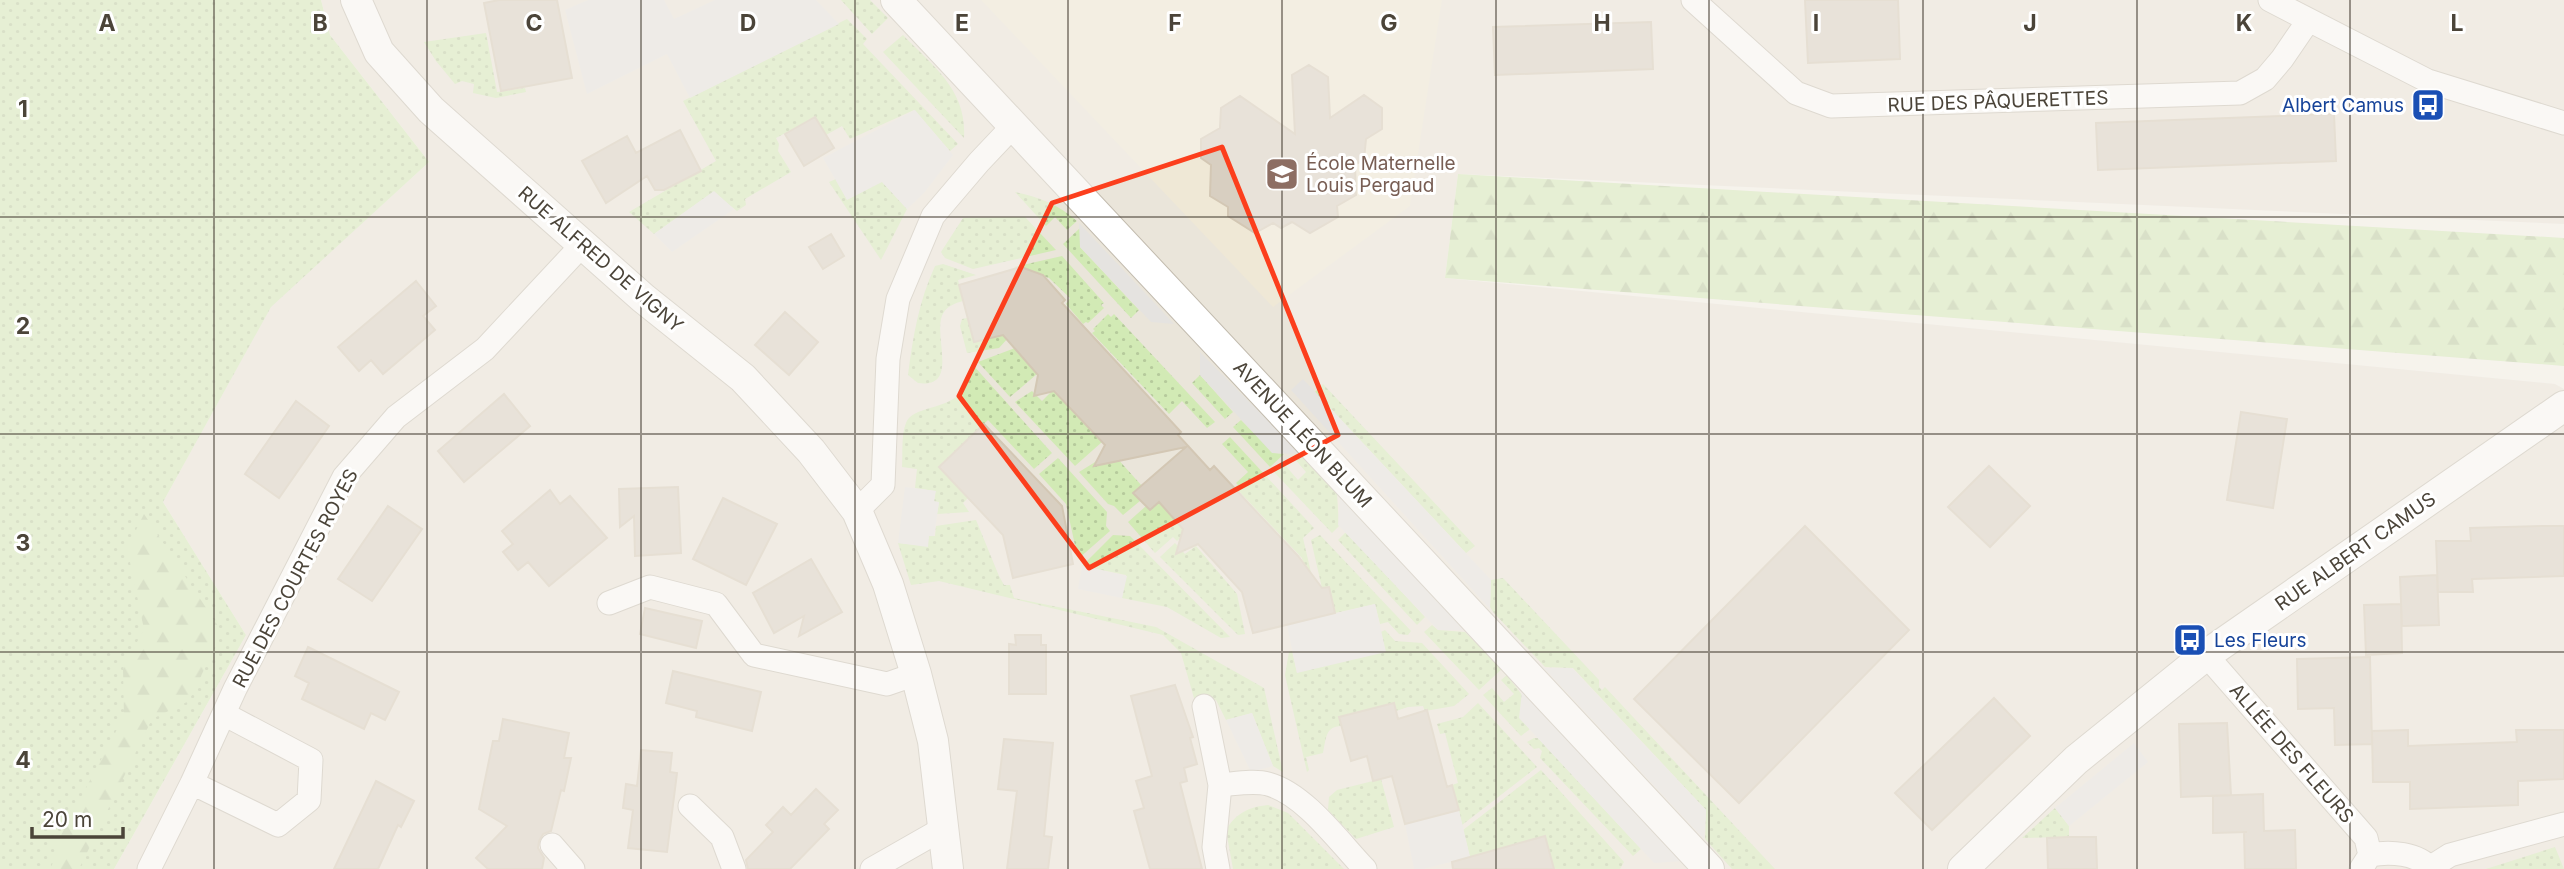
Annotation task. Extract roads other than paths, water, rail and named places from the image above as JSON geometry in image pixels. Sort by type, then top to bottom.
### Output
[{"type":"street","name":"RUE ALFRED DE VIGNY","points":[[356,0],[379,52],[431,110],[643,299],[743,378],[811,451],[857,512],[888,584],[916,674],[933,741],[948,869]]},
{"type":"street","name":"AVENUE LÉON BLUM","points":[[896,0],[1709,869]]},
{"type":"street","name":"RUE DES PÂQUERETTES","points":[[1693,0],[1796,93],[1831,106],[2240,93],[2264,79],[2282,59],[2308,21]]},
{"type":"street","points":[[2270,0],[2428,81],[2564,123]]},
{"type":"street","points":[[857,512],[883,485],[888,359],[898,299],[933,216],[1013,125]]},
{"type":"street","name":"RUE DES COURTES ROYES","points":[[149,869],[344,477],[396,417],[485,349],[583,244]]},
{"type":"street","name":"RUE ALBERT CAMUS","points":[[1963,869],[2076,760],[2206,655],[2564,406]]},
{"type":"street","points":[[609,603],[650,587],[716,604],[754,655],[887,684],[916,674]]},
{"type":"street","name":"ALLÉE DES FLEURS","points":[[2206,655],[2367,838],[2365,862]]},
{"type":"street","points":[[1204,706],[1220,785],[1214,847],[1218,869]]},
{"type":"street","points":[[192,783],[278,825],[309,800],[311,760],[224,714]]},
{"type":"street","points":[[1220,785],[1266,783],[1283,790],[1302,803],[1365,869]]},
{"type":"street","points":[[690,806],[722,837],[734,869]]},
{"type":"street","points":[[2431,868],[2450,855],[2564,824]]},
{"type":"street","points":[[872,869],[944,828]]},
{"type":"street","points":[[552,845],[572,869]]},
{"type":"street","name":"ALLÉE DES FLEURS","points":[[2365,862],[2384,852],[2416,857],[2431,868]]},
{"type":"place","name":"Albert Camus","points":[[2428,105]]},
{"type":"place","name":"École Maternelle Louis Pergaud","points":[[1282,174]]},
{"type":"place","name":"Les Fleurs","points":[[2190,640]]}]
